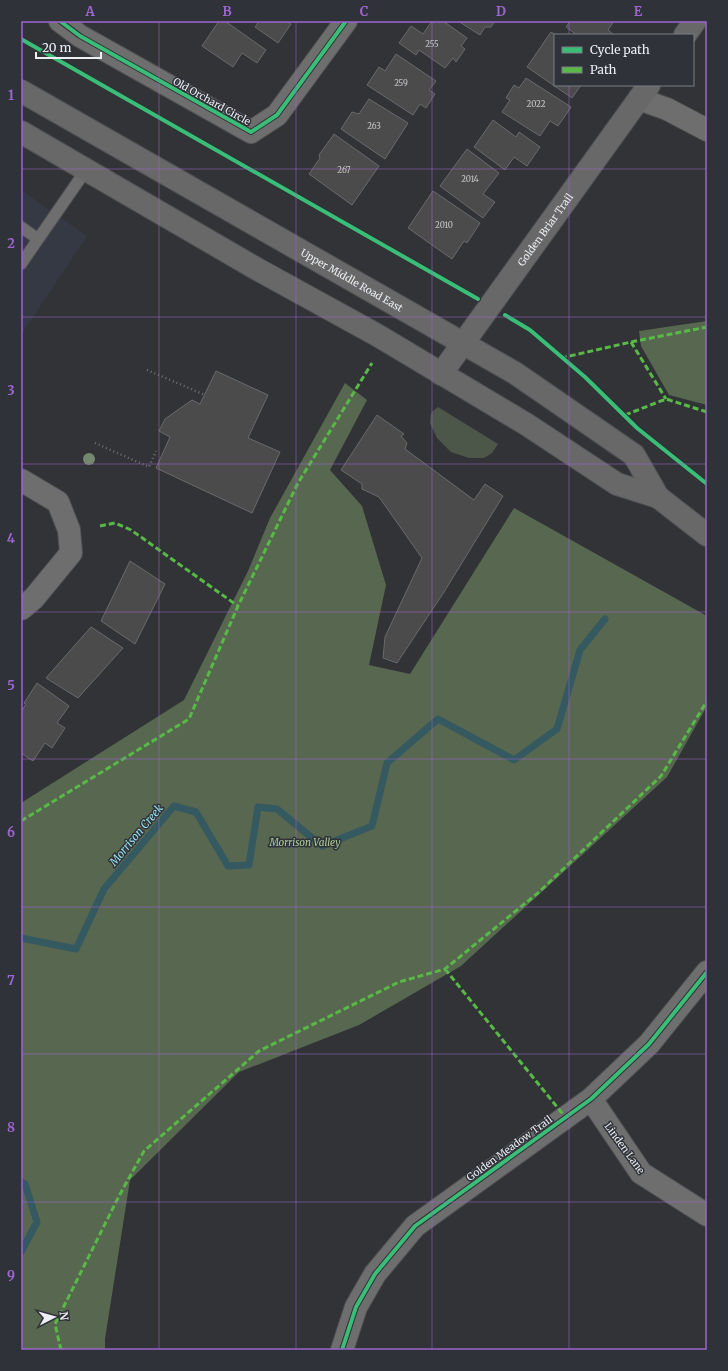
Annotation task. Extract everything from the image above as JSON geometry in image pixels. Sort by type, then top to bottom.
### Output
[{"type":"main road","points":[[686,34],[695,21]]},
{"type":"main road","name":"Upper Middle Road East","points":[[21,91],[464,343],[515,374],[634,455],[658,497]]},
{"type":"main road","name":"Golden Briar Trail","points":[[442,374],[644,92]]},
{"type":"main road","name":"Upper Middle Road East","points":[[21,132],[257,269],[377,335],[526,424],[617,484],[658,497],[707,535]]},
{"type":"street","name":"Old Orchard Circle","points":[[60,21],[80,36],[251,132],[277,115],[346,21]]},
{"type":"street","points":[[644,92],[667,109],[707,130]]},
{"type":"street","points":[[21,480],[58,502],[70,530],[71,552],[34,598],[21,609]]},
{"type":"street","name":"Golden Meadow Trail","points":[[342,1350],[356,1307],[375,1274],[415,1226],[591,1099],[650,1044],[707,972]]},
{"type":"street","name":"Linden Lane","points":[[591,1099],[641,1173],[707,1215]]},
{"type":"lane","points":[[21,264],[86,170]]},
{"type":"lane","points":[[21,226],[38,239]]},
{"type":"path","points":[[147,370],[205,395]]},
{"type":"path","points":[[95,443],[149,467],[156,451]]},
{"type":"shaded area","points":[[21,190],[87,236],[21,335]]},
{"type":"green space","points":[[707,321],[707,405],[669,395],[641,346],[639,331]]},
{"type":"green space","name":"Morrison Valley","points":[[345,383],[367,400],[330,470],[362,506],[386,585],[369,665],[410,674],[514,508],[707,616],[707,706],[667,777],[461,966],[359,1025],[239,1072],[130,1180],[105,1339],[105,1350],[21,1350],[21,803],[184,700],[248,571],[270,518]]},
{"type":"green space","points":[[438,407],[498,444],[492,453],[484,458],[469,458],[451,452],[437,438],[430,423],[431,413]]},
{"type":"building","points":[[219,21],[225,21],[266,50],[257,63],[242,53],[233,67],[202,46]]},
{"type":"building","points":[[255,21],[286,21],[291,24],[278,43],[255,27],[258,23]]},
{"type":"building","points":[[432,21],[443,21],[467,38],[461,46],[465,49],[456,62],[453,58],[445,68],[419,50],[416,55],[399,43],[411,26],[423,34]]},
{"type":"building","points":[[458,21],[495,21],[491,27],[485,27],[480,35]]},
{"type":"building","points":[[570,21],[614,21],[608,30],[613,34],[576,34],[566,27]]},
{"type":"building","points":[[551,32],[554,34],[554,86],[527,67]]},
{"type":"building","points":[[396,54],[436,81],[429,90],[435,94],[426,108],[420,104],[413,115],[367,85],[379,67],[385,71]]},
{"type":"building","points":[[526,78],[571,107],[558,126],[550,121],[540,136],[502,112],[510,100],[506,98],[514,85],[519,88]]},
{"type":"building","points":[[555,86],[580,86],[572,98]]},
{"type":"building","points":[[369,99],[408,123],[385,159],[341,129],[352,112],[359,114]]},
{"type":"building","points":[[493,120],[516,137],[519,132],[540,147],[527,166],[514,157],[505,170],[474,147]]},
{"type":"building","points":[[334,134],[379,166],[352,205],[309,174],[320,158],[319,155]]},
{"type":"building","points":[[467,149],[499,173],[483,194],[495,202],[483,218],[440,186]]},
{"type":"building","points":[[433,191],[480,223],[467,243],[464,241],[452,259],[408,228]]},
{"type":"building","points":[[216,371],[268,395],[248,438],[280,452],[252,513],[156,468],[170,437],[159,431],[165,419],[192,400],[200,404]]},
{"type":"building","points":[[377,415],[404,434],[401,436],[407,443],[405,449],[474,500],[485,484],[503,496],[444,592],[397,663],[383,658],[385,637],[422,558],[379,497],[362,489],[362,484],[341,470]]},
{"type":"building","points":[[130,561],[165,584],[135,644],[101,621]]},
{"type":"building","points":[[91,627],[123,648],[78,698],[46,678]]},
{"type":"building","points":[[37,683],[69,706],[57,723],[65,728],[52,748],[45,743],[33,761],[21,753],[21,712],[26,704],[24,703]]},
{"type":"waterway","name":"Morrison Creek","points":[[21,938],[76,949],[104,889],[174,806],[196,812],[228,866],[249,865],[258,807],[277,809],[322,846],[372,826],[387,763],[438,719],[514,760],[557,729],[580,650],[605,619]]},
{"type":"waterway","name":"Morrison Creek","points":[[21,1182],[25,1184],[37,1222],[21,1252]]},
{"type":"marked path","points":[[561,358],[707,327]]},
{"type":"marked path","points":[[631,342],[666,399]]},
{"type":"marked path","points":[[21,821],[189,719],[238,606],[298,483],[372,363]]},
{"type":"marked path","points":[[625,415],[666,399],[707,412]]},
{"type":"marked path","points":[[100,526],[115,523],[131,530],[238,606]]},
{"type":"marked path","points":[[61,1350],[55,1324],[119,1196],[144,1151],[259,1051],[399,982],[445,969],[539,892],[661,776],[707,701]]},
{"type":"marked path","points":[[445,969],[566,1118]]},
{"type":"cycle path","points":[[60,21],[80,36],[251,132],[277,115],[346,21]]},
{"type":"cycle path","points":[[21,39],[478,299]]},
{"type":"cycle path","points":[[505,315],[530,330],[585,377],[637,428],[707,484]]},
{"type":"cycle path","points":[[342,1350],[356,1307],[375,1274],[415,1226],[591,1099],[649,1044],[707,972]]}]
